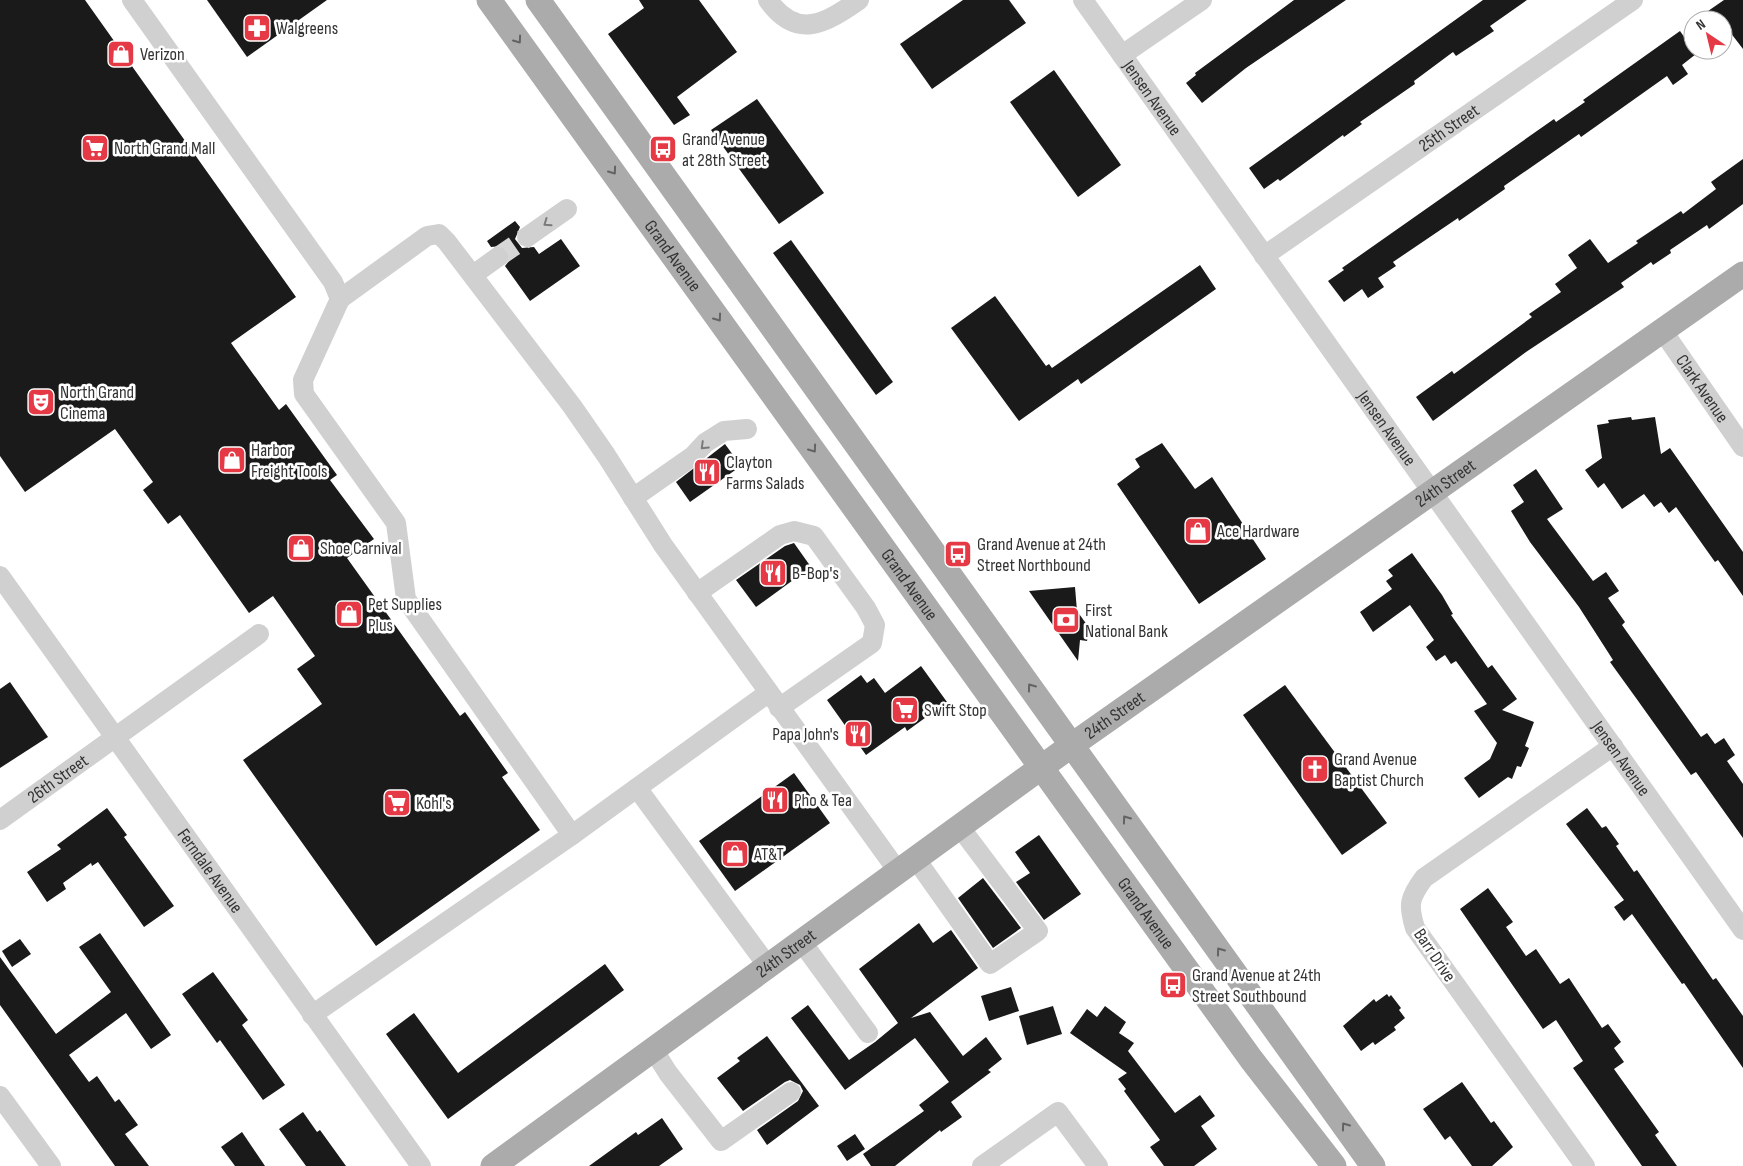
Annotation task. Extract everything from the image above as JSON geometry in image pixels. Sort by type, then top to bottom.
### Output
[{"type":"main road","name":"Grand Avenue","points":[[489,0],[1250,1058],[1334,1166]]},
{"type":"main road","points":[[538,0],[1373,1166]]},
{"type":"main road","name":"24th Street","points":[[493,1166],[1041,767],[1743,274]]},
{"type":"street","points":[[132,0],[316,257],[340,298]]},
{"type":"street","points":[[768,0],[788,21],[809,25],[831,20],[859,0]]},
{"type":"street","name":"Jensen Avenue","points":[[1083,0],[1743,930]]},
{"type":"street","points":[[1122,55],[1202,0]]},
{"type":"street","name":"25th Street","points":[[1264,256],[1633,0]]},
{"type":"street","points":[[527,237],[567,209]]},
{"type":"street","points":[[572,835],[406,599],[396,524],[304,394],[303,380],[340,298],[427,236],[439,234],[473,275],[572,406],[697,593],[773,700],[990,964],[1038,931],[959,826]]},
{"type":"street","points":[[473,275],[498,257]]},
{"type":"street","name":"Clark Avenue","points":[[1662,330],[1743,447]]},
{"type":"street","points":[[633,498],[693,456],[705,442],[724,431],[747,429]]},
{"type":"street","points":[[312,1015],[637,788],[773,700],[872,642],[875,625],[814,536],[794,531],[780,535],[697,593]]},
{"type":"street","name":"Ferndale Avenue","points":[[0,576],[421,1166]]},
{"type":"street","name":"26th Street","points":[[0,820],[259,634]]},
{"type":"street","name":"Barr Drive","points":[[1586,1166],[1415,928],[1409,910],[1413,893],[1424,878],[1613,746]]},
{"type":"street","points":[[637,788],[767,965]]},
{"type":"street","points":[[801,941],[868,1033]]},
{"type":"street","points":[[653,1049],[668,1073],[721,1140],[791,1092]]},
{"type":"street","points":[[0,1096],[51,1166]]},
{"type":"street","points":[[982,1166],[1058,1112],[1098,1166]]},
{"type":"building","points":[[0,0],[85,0],[296,297],[231,343],[279,410],[286,404],[337,475],[330,480],[374,539],[347,558],[460,716],[465,712],[508,773],[502,777],[540,830],[376,946],[243,760],[322,704],[297,669],[315,656],[273,596],[249,613],[180,515],[168,524],[143,490],[153,482],[115,429],[25,492],[0,456]]},
{"type":"building","name":"Walgreens","points":[[207,0],[327,0],[247,57]]},
{"type":"building","points":[[639,0],[699,0],[737,52],[677,97],[690,115],[674,125],[608,34],[644,8]]},
{"type":"building","points":[[963,0],[1009,0],[1026,23],[932,89],[900,44]]},
{"type":"building","points":[[1294,0],[1346,0],[1246,68],[1202,103],[1186,83],[1196,75],[1195,73]]},
{"type":"building","points":[[1483,0],[1527,0],[1490,26],[1494,31],[1456,56],[1453,52],[1414,81],[1415,84],[1360,122],[1362,124],[1344,137],[1343,135],[1280,181],[1278,179],[1264,189],[1249,168]]},
{"type":"building","points":[[1724,0],[1743,0],[1743,49],[1733,36],[1733,10],[1710,10]]},
{"type":"building","points":[[1680,31],[1683,35],[1683,60],[1688,60],[1682,65],[1688,74],[1673,85],[1667,76],[1581,137],[1579,134],[1504,186],[1505,189],[1459,221],[1458,218],[1393,262],[1396,266],[1378,278],[1384,287],[1368,298],[1362,289],[1344,302],[1328,281],[1344,270],[1342,268],[1554,119],[1556,122],[1585,102],[1583,100]]},
{"type":"building","points":[[1054,70],[1121,165],[1078,197],[1010,102]]},
{"type":"building","points":[[757,99],[824,193],[779,224],[711,130]]},
{"type":"building","points":[[1743,159],[1743,204],[1709,229],[1707,225],[1670,250],[1671,253],[1653,265],[1651,262],[1621,283],[1624,287],[1526,352],[1433,421],[1416,397],[1452,371],[1454,374],[1532,317],[1529,314],[1561,292],[1555,284],[1577,268],[1568,255],[1590,239],[1608,263],[1638,243],[1636,241],[1681,211],[1683,214],[1716,189],[1711,182]]},
{"type":"building","points":[[515,221],[520,227],[515,239],[522,248],[534,247],[539,254],[561,239],[580,266],[530,301],[505,266],[509,261],[508,250],[502,246],[491,247],[487,241]]},
{"type":"building","points":[[791,240],[893,382],[876,395],[773,253]]},
{"type":"building","points":[[1200,265],[1216,289],[1081,384],[1078,379],[1019,421],[951,328],[995,296],[1046,366],[1049,364],[1052,368]]},
{"type":"building","points":[[1631,417],[1632,420],[1655,417],[1661,454],[1670,448],[1743,552],[1743,596],[1718,560],[1715,562],[1676,507],[1669,513],[1661,502],[1654,507],[1644,494],[1622,509],[1604,483],[1598,488],[1585,470],[1602,458],[1597,425],[1609,423],[1608,420]]},
{"type":"building","name":"Ace Hardware","points":[[1162,443],[1195,489],[1212,477],[1266,559],[1199,604],[1117,484],[1140,467],[1135,459]]},
{"type":"building","name":"Clayton Farms Salads","points":[[725,444],[741,466],[690,502],[676,482]]},
{"type":"building","points":[[1536,469],[1563,509],[1547,519],[1593,581],[1606,572],[1619,591],[1608,598],[1625,622],[1622,625],[1701,737],[1707,733],[1715,744],[1724,738],[1735,755],[1727,761],[1743,784],[1743,838],[1696,772],[1691,775],[1610,662],[1613,660],[1579,607],[1530,542],[1511,511],[1524,502],[1513,485]]},
{"type":"building","name":"B-Bop's","points":[[794,543],[811,567],[756,607],[736,580],[785,546]]},
{"type":"building","points":[[1412,553],[1442,595],[1453,614],[1451,615],[1488,668],[1492,665],[1517,699],[1502,710],[1534,722],[1525,746],[1529,748],[1521,767],[1517,766],[1512,779],[1508,777],[1479,798],[1464,778],[1490,759],[1497,743],[1474,711],[1487,704],[1456,661],[1451,664],[1445,655],[1436,661],[1426,647],[1434,640],[1410,605],[1373,632],[1360,612],[1392,589],[1386,581],[1393,576],[1388,570]]},
{"type":"building","name":"First National Bank","points":[[1075,587],[1077,611],[1090,629],[1087,641],[1080,640],[1078,661],[1029,591]]},
{"type":"building","points":[[921,666],[947,702],[907,731],[905,727],[866,755],[827,700],[861,675],[867,683],[874,678],[885,693]]},
{"type":"building","points":[[10,682],[48,737],[0,768],[0,689]]},
{"type":"building","name":"Grand Avenue Baptist Church","points":[[1285,685],[1387,823],[1342,855],[1243,715]]},
{"type":"building","points":[[794,773],[830,823],[735,891],[699,841]]},
{"type":"building","points":[[107,808],[127,835],[124,837],[174,906],[144,927],[98,862],[92,866],[91,863],[63,883],[66,889],[47,902],[27,872],[61,849],[57,845]]},
{"type":"building","points":[[1587,808],[1602,828],[1606,826],[1619,844],[1616,846],[1634,872],[1637,870],[1713,980],[1716,978],[1743,1016],[1743,1068],[1684,983],[1682,984],[1632,914],[1624,921],[1614,907],[1624,900],[1566,824]]},
{"type":"building","points":[[1039,835],[1081,894],[1044,920],[1016,882],[1030,873],[1015,852]]},
{"type":"building","points":[[983,878],[1021,928],[993,948],[958,898]]},
{"type":"building","points":[[1488,888],[1513,922],[1506,927],[1526,956],[1536,949],[1560,984],[1569,978],[1602,1028],[1608,1024],[1621,1042],[1614,1048],[1624,1062],[1614,1069],[1659,1132],[1655,1135],[1677,1166],[1642,1166],[1573,1068],[1583,1061],[1556,1020],[1543,1029],[1460,909]]},
{"type":"building","points":[[919,923],[933,943],[951,930],[978,968],[911,1018],[930,1012],[963,1056],[986,1037],[1002,1059],[988,1070],[991,1072],[951,1102],[962,1117],[941,1132],[940,1130],[895,1166],[871,1166],[863,1154],[924,1111],[919,1105],[949,1082],[915,1038],[845,1090],[791,1018],[808,1005],[849,1060],[875,1042],[898,1023],[859,969]]},
{"type":"building","points":[[100,933],[171,1035],[151,1049],[126,1013],[69,1055],[89,1082],[97,1076],[115,1102],[119,1099],[138,1125],[125,1134],[149,1166],[115,1166],[0,1005],[0,957],[56,1034],[111,992],[79,947]]},
{"type":"building","points":[[20,939],[31,954],[12,967],[2,951]]},
{"type":"building","points":[[605,964],[624,990],[448,1119],[386,1034],[414,1013],[458,1073]]},
{"type":"building","points":[[213,972],[248,1020],[242,1025],[285,1085],[263,1100],[220,1040],[217,1043],[182,994]]},
{"type":"building","points":[[1011,987],[1019,1011],[989,1021],[981,996]]},
{"type":"building","points":[[1387,994],[1389,997],[1391,995],[1401,1008],[1399,1010],[1405,1018],[1394,1027],[1396,1030],[1375,1045],[1373,1042],[1361,1051],[1343,1026],[1374,999],[1376,1002]]},
{"type":"building","points":[[1053,1006],[1062,1034],[1027,1045],[1019,1016]]},
{"type":"building","points":[[1105,1006],[1126,1022],[1119,1033],[1134,1043],[1128,1051],[1175,1113],[1200,1095],[1215,1116],[1201,1126],[1217,1149],[1194,1166],[1164,1166],[1150,1147],[1160,1140],[1124,1091],[1126,1089],[1118,1079],[1127,1073],[1070,1033],[1087,1009],[1097,1017]]},
{"type":"building","points":[[767,1036],[819,1106],[767,1145],[757,1130],[798,1101],[803,1091],[800,1085],[790,1080],[785,1082],[743,1111],[717,1078],[740,1061],[737,1058]]},
{"type":"building","points":[[1462,1082],[1491,1123],[1494,1121],[1513,1147],[1492,1166],[1472,1166],[1450,1136],[1445,1140],[1423,1109]]},
{"type":"building","points":[[303,1112],[317,1132],[320,1130],[346,1166],[306,1166],[279,1129]]},
{"type":"building","points":[[662,1118],[683,1149],[659,1166],[589,1166],[636,1132],[638,1135]]},
{"type":"building","points":[[242,1132],[265,1166],[235,1166],[221,1147]]},
{"type":"building","points":[[855,1134],[865,1149],[847,1161],[837,1146]]},
{"type":"tunnel","points":[[498,257],[527,237]]},
{"type":"place","name":"Walgreens","points":[[257,28]]},
{"type":"place","name":"Verizon","points":[[121,54]]},
{"type":"place","name":"North Grand Mall","points":[[95,148]]},
{"type":"place","name":"Grand Avenue at 28th Street","points":[[663,149]]},
{"type":"place","name":"North Grand Cinema","points":[[41,402]]},
{"type":"place","name":"Harbor Freight Tools","points":[[232,460]]},
{"type":"place","name":"Clayton Farms Salads","points":[[707,472]]},
{"type":"place","name":"Ace Hardware","points":[[1198,531]]},
{"type":"place","name":"Shoe Carnival","points":[[301,548]]},
{"type":"place","name":"Grand Avenue at 24th Street Northbound","points":[[958,554]]},
{"type":"place","name":"B-Bop's","points":[[773,573]]},
{"type":"place","name":"Pet Supplies Plus","points":[[349,614]]},
{"type":"place","name":"First National Bank","points":[[1066,620]]},
{"type":"place","name":"Swift Stop","points":[[905,710]]},
{"type":"place","name":"Papa John's","points":[[858,734]]},
{"type":"place","name":"Grand Avenue Baptist Church","points":[[1315,769]]},
{"type":"place","name":"Pho & Tea","points":[[775,800]]},
{"type":"place","name":"Kohl's","points":[[397,803]]},
{"type":"place","name":"AT&T","points":[[735,854]]},
{"type":"place","name":"Grand Avenue at 24th Street Southbound","points":[[1173,985]]}]
